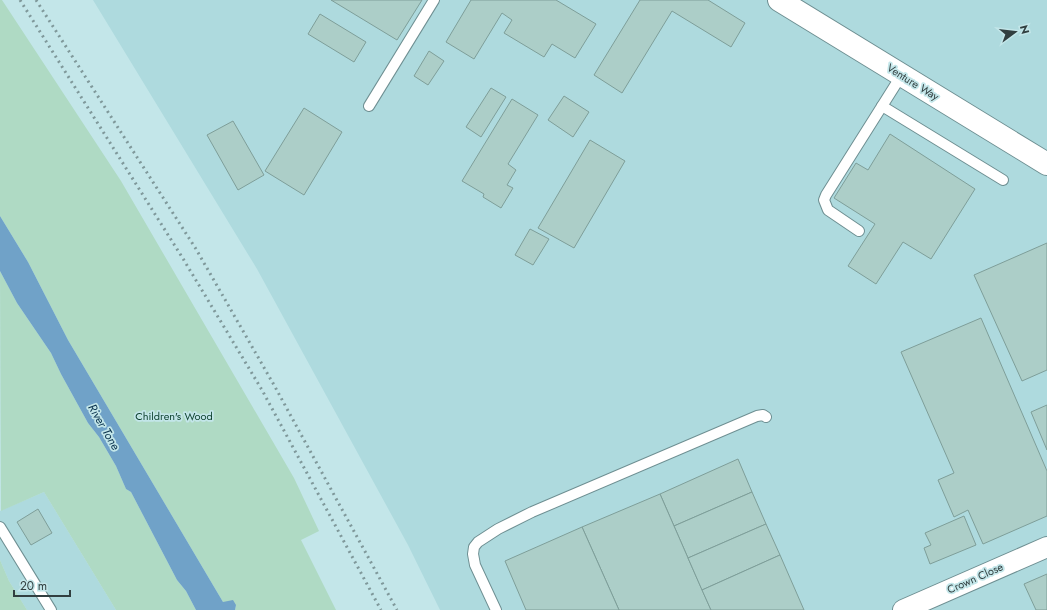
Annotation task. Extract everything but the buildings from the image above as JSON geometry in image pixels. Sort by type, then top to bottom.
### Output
[{"type":"street","name":"Venture Way","points":[[779,0],[1047,164]]},
{"type":"street","name":"Crown Close","points":[[903,610],[1047,547]]},
{"type":"lane","points":[[369,106],[434,0]]},
{"type":"lane","points":[[859,231],[828,210],[824,200],[901,76]]},
{"type":"lane","points":[[882,106],[1003,180]]},
{"type":"lane","points":[[496,610],[475,564],[473,554],[474,547],[478,542],[532,512],[757,416],[763,415],[766,417]]},
{"type":"lane","points":[[0,527],[51,610]]},
{"type":"shaded area","points":[[93,0],[1047,0],[1047,610],[440,610],[408,545],[257,269]]},
{"type":"shaded area","points":[[44,492],[116,610],[27,610],[9,581],[0,560],[0,511]]},
{"type":"green space","name":"Children's Wood","points":[[0,0],[2,0],[121,181],[294,478],[319,531],[301,540],[336,610],[235,610],[236,605],[223,602],[68,340],[28,262],[0,216]]},
{"type":"green space","points":[[0,271],[17,303],[51,353],[88,423],[99,437],[116,466],[126,489],[131,492],[177,580],[186,591],[196,610],[116,610],[44,492],[1,511]]},
{"type":"green space","points":[[0,560],[9,581],[27,610],[0,610]]},
{"type":"water","name":"River Tone","points":[[0,216],[28,262],[68,340],[223,602],[233,600],[236,605],[235,610],[196,610],[186,591],[177,580],[131,492],[126,489],[116,466],[99,437],[88,423],[51,353],[17,303],[0,271]]},
{"type":"railway","points":[[20,0],[182,257],[262,390],[381,610]]},
{"type":"railway","points":[[36,0],[196,249],[274,385],[397,610]]}]
